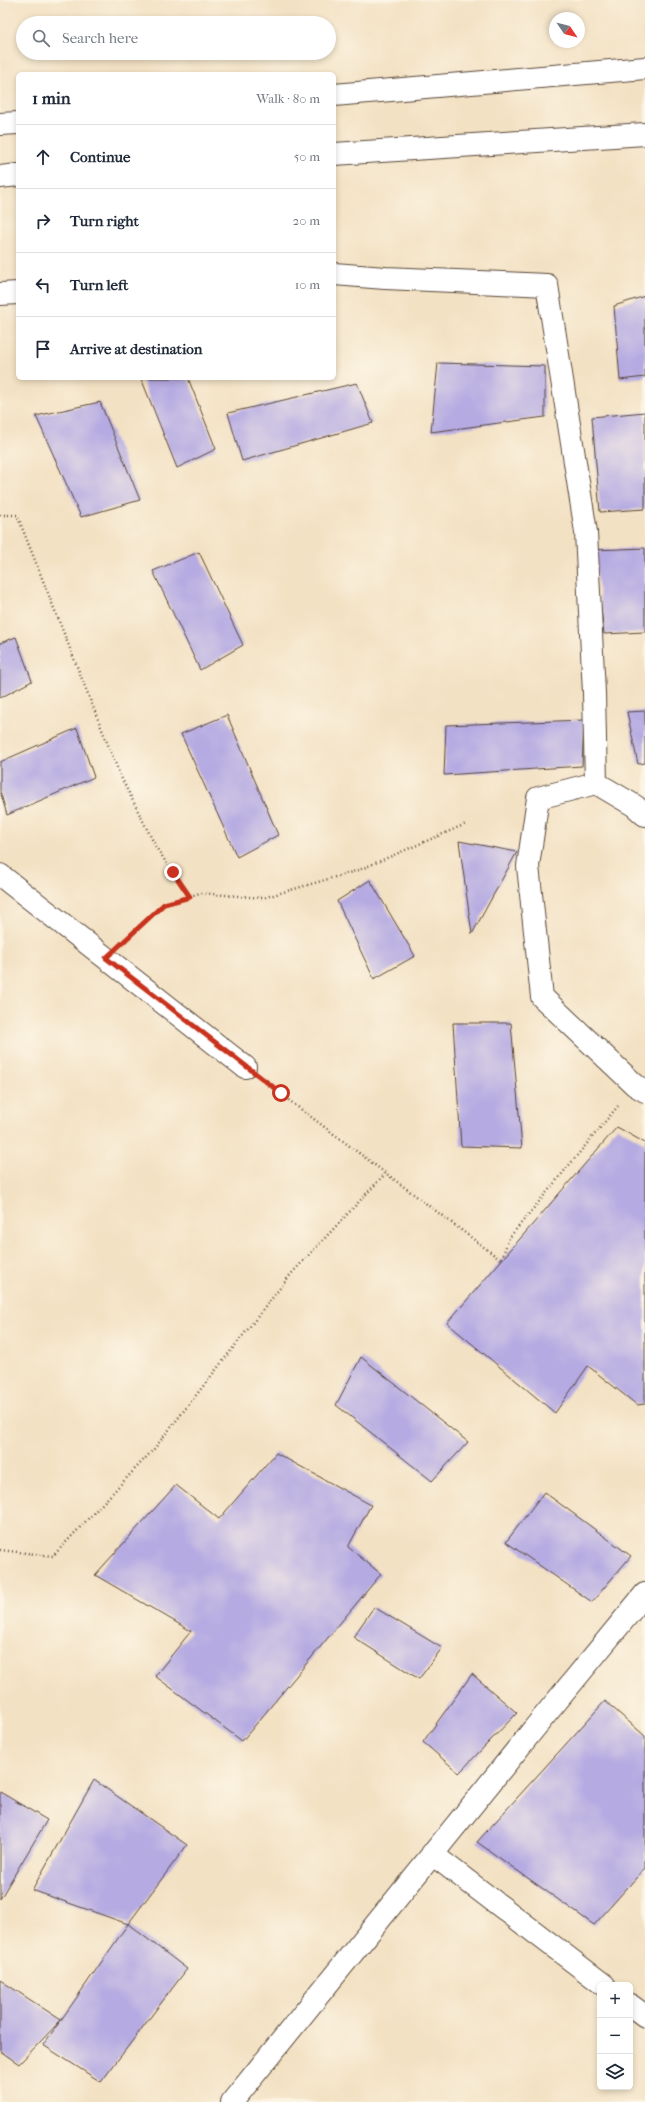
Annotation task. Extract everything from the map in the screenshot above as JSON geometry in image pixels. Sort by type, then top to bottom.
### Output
[{"type":"main road","points":[[336,95],[645,68]]},
{"type":"main road","points":[[0,124],[16,123]]},
{"type":"main road","points":[[336,154],[645,134]]},
{"type":"main road","points":[[0,177],[16,175]]},
{"type":"main road","points":[[336,274],[386,278],[547,285],[586,532],[594,693],[596,783]]},
{"type":"main road","points":[[0,294],[16,292]]},
{"type":"main road","points":[[640,1088],[542,997],[528,866],[538,798],[596,783],[635,806],[645,815]]},
{"type":"main road","points":[[0,875],[245,1067]]},
{"type":"main road","points":[[232,2102],[432,1854],[645,1594]]},
{"type":"main road","points":[[432,1854],[600,1982]]},
{"type":"main road","points":[[633,2007],[645,2016]]},
{"type":"path","points":[[0,515],[17,515],[120,774],[156,847],[190,897]]},
{"type":"path","points":[[106,958],[164,904],[200,893],[263,898],[359,870],[466,824]]},
{"type":"path","points":[[245,1067],[501,1260],[510,1238],[640,1088]]},
{"type":"path","points":[[0,1550],[54,1556],[154,1449],[291,1274],[386,1173]]},
{"type":"building","points":[[645,296],[645,377],[620,380],[614,306]]},
{"type":"building","points":[[438,363],[545,366],[545,417],[431,432]]},
{"type":"building","points":[[142,380],[189,380],[216,449],[177,468]]},
{"type":"building","points":[[357,383],[373,423],[242,461],[228,413]]},
{"type":"building","points":[[100,402],[140,500],[81,517],[36,416]]},
{"type":"building","points":[[645,412],[645,509],[600,512],[592,417]]},
{"type":"building","points":[[645,548],[645,632],[604,634],[594,550]]},
{"type":"building","points":[[199,552],[243,645],[200,670],[153,571]]},
{"type":"building","points":[[16,637],[32,681],[0,698],[0,643]]},
{"type":"building","points":[[645,711],[645,763],[638,764],[627,712]]},
{"type":"building","points":[[227,715],[278,835],[237,857],[181,734]]},
{"type":"building","points":[[584,720],[582,766],[444,775],[446,725]]},
{"type":"building","points":[[77,728],[94,777],[7,815],[0,791],[0,762]]},
{"type":"building","points":[[459,841],[517,852],[472,934]]},
{"type":"building","points":[[370,880],[415,956],[374,979],[337,901]]},
{"type":"building","points":[[453,1023],[511,1023],[522,1148],[461,1146]]},
{"type":"building","points":[[617,1127],[645,1143],[645,1404],[637,1405],[588,1366],[555,1413],[447,1323]]},
{"type":"building","points":[[361,1357],[468,1442],[432,1481],[336,1405]]},
{"type":"building","points":[[276,1453],[371,1505],[348,1547],[381,1574],[242,1741],[155,1676],[191,1631],[95,1575],[176,1485],[219,1519]]},
{"type":"building","points":[[544,1492],[631,1556],[592,1602],[506,1542]]},
{"type":"building","points":[[374,1607],[442,1648],[419,1679],[353,1637]]},
{"type":"building","points":[[472,1674],[517,1713],[459,1773],[423,1742]]},
{"type":"building","points":[[605,1701],[645,1736],[645,1868],[594,1925],[477,1842]]},
{"type":"building","points":[[94,1780],[187,1845],[128,1924],[32,1890]]},
{"type":"building","points":[[0,1792],[47,1820],[0,1899]]},
{"type":"building","points":[[128,1924],[187,1969],[101,2082],[43,2045]]},
{"type":"building","points":[[0,1980],[61,2020],[19,2064],[0,2051]]},
{"type":"route","points":[[173,872],[190,897],[164,904],[106,958],[245,1067],[281,1093]]}]
